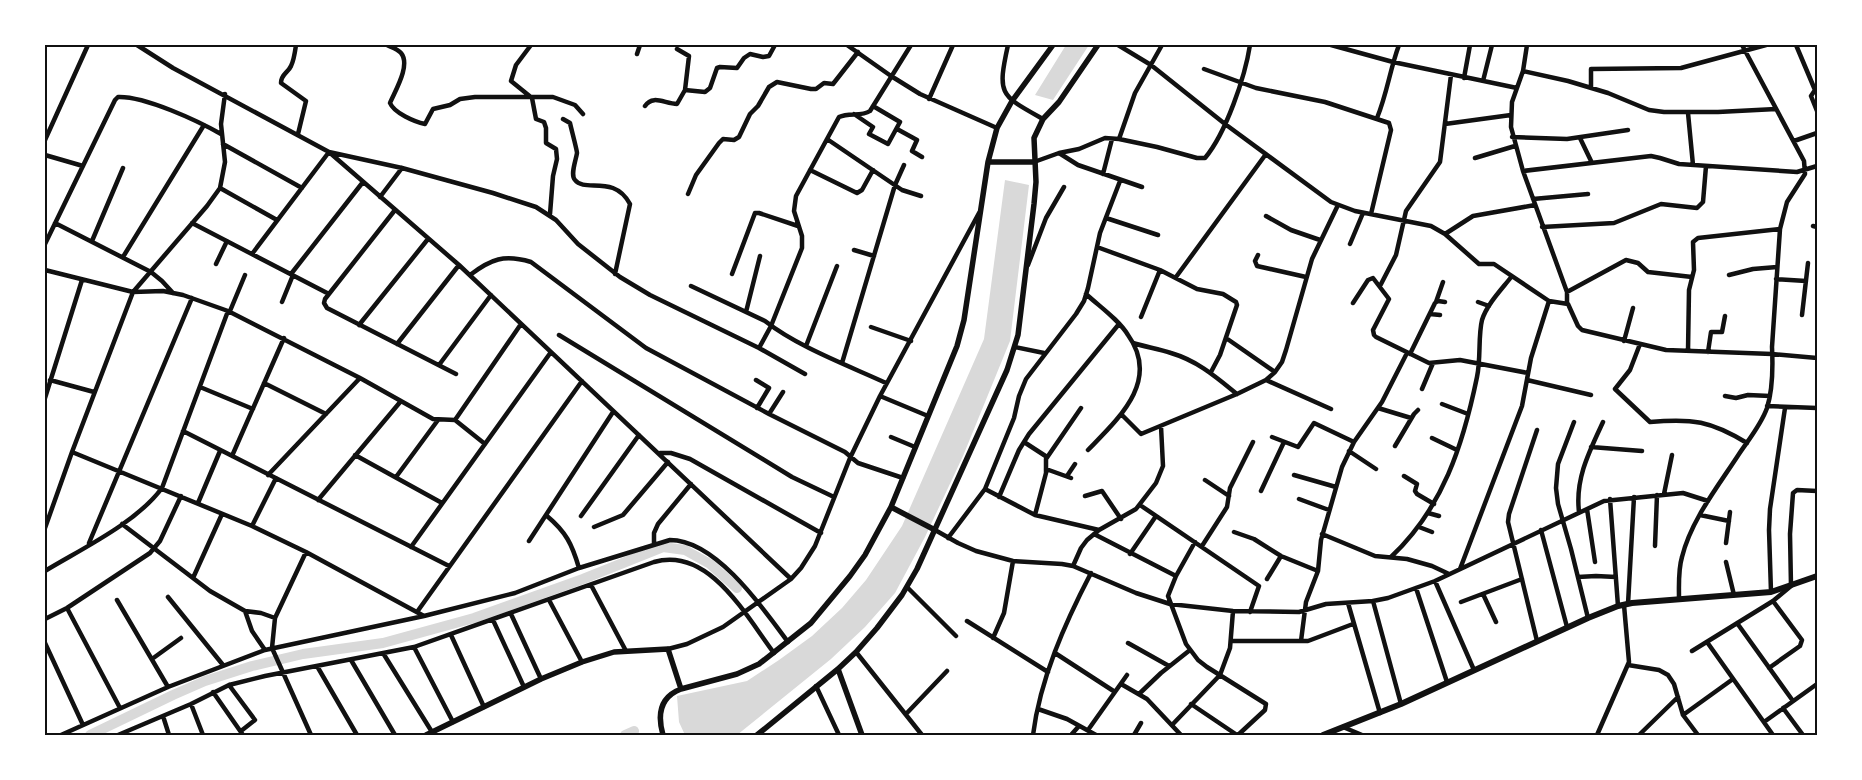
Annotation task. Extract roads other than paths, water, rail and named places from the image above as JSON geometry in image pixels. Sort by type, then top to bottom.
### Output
[{"type":"main road","points":[[1323,735],[1401,704],[1567,627],[1623,605],[1771,592],[1817,576]]},
{"type":"street","points":[[45,140],[88,45]]},
{"type":"street","points":[[137,45],[173,68],[225,94],[329,152],[459,265],[791,579]]},
{"type":"street","points":[[296,45],[292,65],[285,72],[281,83],[306,101],[298,134]]},
{"type":"street","points":[[387,45],[403,55],[404,64],[404,74],[390,103],[409,119],[425,124],[433,109],[450,105],[460,99],[475,97],[553,97],[575,105],[583,114]]},
{"type":"street","points":[[531,45],[516,65],[511,78],[513,83],[532,98],[536,119],[544,122],[546,128],[546,143],[556,149],[557,160],[550,214]]},
{"type":"street","points":[[637,54],[640,45]]},
{"type":"street","points":[[685,90],[705,92],[710,88],[717,68],[737,68],[744,58],[750,54],[763,57],[769,56],[775,45]]},
{"type":"street","points":[[848,45],[891,76],[929,98],[997,128]]},
{"type":"street","points":[[759,348],[771,326],[802,248],[802,236],[794,211],[796,196],[839,118],[843,115],[867,113],[911,45]]},
{"type":"street","points":[[929,98],[953,45]]},
{"type":"street","points":[[1008,45],[1003,80],[1005,94],[1012,101],[1043,119]]},
{"type":"street","points":[[663,735],[661,710],[664,699],[681,689],[747,671],[774,653],[811,622],[865,555],[891,507],[960,338],[988,162],[997,128],[1012,101],[1053,45]]},
{"type":"street","points":[[757,735],[856,652],[877,628],[907,587],[932,528],[1007,370],[1015,347],[1035,193],[1034,138],[1043,119],[1059,102],[1098,45]]},
{"type":"street","points":[[1118,45],[1151,65],[1225,124],[1324,197],[1338,205],[1363,213],[1431,226],[1445,234],[1476,263],[1481,265],[1494,264],[1549,301],[1567,303]]},
{"type":"street","points":[[1119,139],[1135,93],[1162,45]]},
{"type":"street","points":[[988,162],[1034,162],[1059,153],[1079,149],[1105,138],[1119,139],[1202,159],[1207,156],[1225,124],[1240,83],[1250,45]]},
{"type":"street","points":[[1332,45],[1393,62],[1517,88]]},
{"type":"street","points":[[1377,118],[1387,90],[1393,62],[1400,45]]},
{"type":"street","points":[[1464,78],[1470,45]]},
{"type":"street","points":[[1483,82],[1492,45]]},
{"type":"street","points":[[1528,45],[1523,71],[1510,116],[1512,138],[1542,227],[1567,292],[1567,303],[1578,326],[1582,330],[1666,350],[1772,354],[1817,358]]},
{"type":"street","points":[[1679,599],[1679,572],[1686,544],[1708,501],[1760,422],[1770,396],[1780,229],[1787,202],[1803,177],[1805,170],[1804,161],[1742,45]]},
{"type":"street","points":[[1591,88],[1591,69],[1681,68],[1766,45]]},
{"type":"street","points":[[1796,45],[1815,90],[1811,95],[1817,111]]},
{"type":"street","points":[[645,106],[654,99],[677,104],[685,90],[688,56],[676,49]]},
{"type":"street","points":[[688,194],[696,175],[719,143],[723,139],[734,140],[740,137],[750,114],[758,106],[769,87],[778,82],[811,89],[816,89],[824,83],[833,84],[858,52]]},
{"type":"street","points":[[1204,69],[1240,83],[1325,102],[1389,123],[1391,130],[1371,214]]},
{"type":"street","points":[[1523,71],[1591,88],[1649,110],[1688,113],[1776,109]]},
{"type":"street","points":[[1380,286],[1396,255],[1403,220],[1410,205],[1440,162],[1451,75]]},
{"type":"street","points":[[45,528],[94,392],[133,292],[192,224],[220,188],[225,162],[222,114],[225,94]]},
{"type":"street","points":[[45,244],[118,97],[164,108],[222,134]]},
{"type":"street","points":[[854,114],[872,127],[869,134],[888,144],[900,121],[873,106]]},
{"type":"street","points":[[1688,113],[1693,165]]},
{"type":"street","points":[[1445,124],[1510,116]]},
{"type":"street","points":[[563,119],[570,123],[577,150],[573,179],[582,184],[615,188],[626,197],[630,204],[615,274]]},
{"type":"street","points":[[123,257],[204,125]]},
{"type":"street","points":[[897,129],[917,140],[912,151],[922,157]]},
{"type":"street","points":[[1512,138],[1580,138],[1628,130]]},
{"type":"street","points":[[1794,142],[1817,133]]},
{"type":"street","points":[[1580,138],[1592,163]]},
{"type":"street","points":[[827,139],[895,185],[909,193],[921,196]]},
{"type":"street","points":[[1103,174],[1112,139]]},
{"type":"street","points":[[224,144],[302,188]]},
{"type":"street","points":[[1475,158],[1515,146]]},
{"type":"street","points":[[329,152],[402,168],[536,207],[550,214],[572,238],[615,274],[650,295],[759,348],[805,374]]},
{"type":"street","points":[[252,254],[329,152]]},
{"type":"street","points":[[1059,153],[1078,165],[1142,187]]},
{"type":"street","points":[[1176,277],[1266,154]]},
{"type":"street","points":[[45,155],[83,166]]},
{"type":"street","points":[[1523,171],[1651,156],[1679,164],[1798,172],[1817,166]]},
{"type":"street","points":[[842,363],[895,185],[904,165]]},
{"type":"street","points":[[1542,227],[1614,223],[1661,204],[1697,208],[1703,202],[1706,166]]},
{"type":"street","points":[[92,242],[123,168]]},
{"type":"street","points":[[380,197],[402,168]]},
{"type":"street","points":[[810,170],[857,193],[862,190],[873,170]]},
{"type":"street","points":[[948,538],[985,489],[1014,418],[1022,387],[1044,353],[1076,314],[1086,294],[1096,247],[1120,181]]},
{"type":"street","points":[[282,302],[292,274],[363,182]]},
{"type":"street","points":[[1026,269],[1046,218],[1064,187]]},
{"type":"street","points":[[220,188],[277,220]]},
{"type":"street","points":[[1533,199],[1588,194]]},
{"type":"street","points":[[1445,234],[1473,216],[1535,204]]},
{"type":"street","points":[[1122,415],[1140,434],[1237,394],[1266,380],[1276,372],[1286,350],[1306,277],[1320,240],[1338,205]]},
{"type":"street","points":[[383,653],[429,734],[542,679],[582,662],[614,652],[668,649],[687,644],[744,614],[759,603],[791,579],[809,557],[850,458],[880,396],[982,208]]},
{"type":"street","points":[[395,210],[324,301],[326,306],[359,325],[456,374]]},
{"type":"street","points":[[732,274],[756,213],[798,226]]},
{"type":"street","points":[[1350,244],[1363,213]]},
{"type":"street","points":[[1266,216],[1291,230],[1320,240]]},
{"type":"street","points":[[1106,218],[1158,235]]},
{"type":"street","points":[[54,223],[151,272],[162,280],[173,293]]},
{"type":"street","points":[[192,224],[329,294]]},
{"type":"street","points":[[1688,351],[1689,290],[1694,267],[1692,245],[1698,238],[1780,229]]},
{"type":"street","points":[[359,325],[428,239]]},
{"type":"street","points":[[216,264],[227,241]]},
{"type":"street","points":[[1096,247],[1160,270],[1197,289],[1223,294],[1236,302],[1237,305],[1226,338],[1217,363],[1211,372]]},
{"type":"street","points":[[854,250],[874,256]]},
{"type":"street","points":[[1258,255],[1255,262],[1257,266],[1306,277]]},
{"type":"street","points":[[746,312],[760,256]]},
{"type":"street","points":[[470,276],[483,265],[502,258],[531,262],[540,267],[632,340],[757,408],[845,452],[850,458],[867,467],[902,478]]},
{"type":"street","points":[[1567,292],[1626,260],[1638,262],[1648,272],[1692,277]]},
{"type":"street","points":[[1802,315],[1808,263]]},
{"type":"street","points":[[397,344],[459,265]]},
{"type":"street","points":[[806,346],[836,266]]},
{"type":"street","points":[[1729,275],[1753,269],[1777,267]]},
{"type":"street","points":[[45,270],[133,292],[173,293],[229,311],[438,420],[456,420],[485,444]]},
{"type":"street","points":[[1141,317],[1160,270]]},
{"type":"street","points":[[45,571],[122,524],[145,507],[162,488],[229,311],[245,275]]},
{"type":"street","points":[[1391,557],[1419,527],[1434,504],[1448,475],[1468,414],[1480,364],[1483,319],[1489,306],[1512,276]]},
{"type":"street","points":[[1353,303],[1369,279],[1375,279],[1389,299],[1373,330],[1374,335],[1409,354],[1433,363],[1460,360],[1528,373]]},
{"type":"street","points":[[1776,279],[1806,281]]},
{"type":"street","points":[[45,398],[82,280]]},
{"type":"street","points":[[1301,641],[1308,593],[1318,571],[1322,534],[1342,467],[1354,442],[1378,408],[1409,354],[1436,302],[1443,282]]},
{"type":"street","points":[[691,286],[746,312],[806,346],[886,384]]},
{"type":"street","points":[[1086,294],[1119,324],[1134,343],[1139,362],[1138,382],[1132,400],[1122,415],[1088,450]]},
{"type":"street","points":[[439,365],[491,295]]},
{"type":"street","points":[[88,544],[192,298]]},
{"type":"street","points":[[1460,569],[1522,406],[1528,373],[1549,301]]},
{"type":"street","points":[[1436,302],[1445,302]]},
{"type":"street","points":[[1478,302],[1489,306]]},
{"type":"street","points":[[1624,341],[1633,308]]},
{"type":"street","points":[[1430,314],[1440,315]]},
{"type":"street","points":[[1708,352],[1711,332],[1722,332],[1725,316]]},
{"type":"street","points":[[456,420],[521,324]]},
{"type":"street","points":[[999,497],[1024,442],[1119,324]]},
{"type":"street","points":[[871,327],[911,341]]},
{"type":"street","points":[[559,336],[792,477],[834,497]]},
{"type":"street","points":[[232,456],[284,338]]},
{"type":"street","points":[[1226,338],[1276,372]]},
{"type":"street","points":[[1134,343],[1182,357],[1211,372],[1237,394]]},
{"type":"street","points":[[1640,344],[1630,370],[1615,390],[1650,422],[1678,419],[1704,423],[1728,431],[1747,443]]},
{"type":"street","points":[[1015,347],[1044,353]]},
{"type":"street","points":[[411,547],[551,352]]},
{"type":"street","points":[[1422,389],[1433,363]]},
{"type":"street","points":[[268,475],[360,378]]},
{"type":"street","points":[[50,380],[94,392]]},
{"type":"street","points":[[756,380],[769,388],[757,408]]},
{"type":"street","points":[[1266,380],[1331,409]]},
{"type":"street","points":[[1527,380],[1591,395]]},
{"type":"street","points":[[417,612],[582,381]]},
{"type":"street","points":[[264,383],[326,414]]},
{"type":"street","points":[[200,386],[252,409]]},
{"type":"street","points":[[769,414],[784,392]]},
{"type":"street","points":[[1725,396],[1736,398],[1748,395],[1770,396]]},
{"type":"street","points":[[880,396],[928,416]]},
{"type":"street","points":[[318,500],[401,401]]},
{"type":"street","points":[[1442,404],[1468,414]]},
{"type":"street","points":[[1767,406],[1817,408]]},
{"type":"street","points":[[1035,515],[1047,457],[1081,408]]},
{"type":"street","points":[[1378,408],[1411,418]]},
{"type":"street","points":[[1771,592],[1770,509],[1785,408]]},
{"type":"street","points":[[1395,446],[1411,418],[1418,410]]},
{"type":"street","points":[[529,541],[613,412]]},
{"type":"street","points":[[396,478],[438,420]]},
{"type":"street","points":[[1574,422],[1560,457],[1557,472],[1558,504],[1588,618]]},
{"type":"street","points":[[1578,512],[1579,483],[1584,464],[1603,422]]},
{"type":"street","points":[[1272,437],[1297,448],[1300,447],[1314,423],[1354,442]]},
{"type":"street","points":[[1073,566],[1081,548],[1098,530],[1132,513],[1156,483],[1162,472],[1164,459],[1161,426]]},
{"type":"street","points":[[1537,641],[1508,526],[1508,518],[1538,430]]},
{"type":"street","points":[[183,431],[449,566]]},
{"type":"street","points":[[581,516],[639,435]]},
{"type":"street","points":[[891,437],[915,446]]},
{"type":"street","points":[[1432,438],[1457,450]]},
{"type":"street","points":[[1024,442],[1047,457]]},
{"type":"street","points":[[1202,546],[1227,507],[1230,488],[1253,442]]},
{"type":"street","points":[[1261,491],[1284,442]]},
{"type":"street","points":[[1591,447],[1642,451]]},
{"type":"street","points":[[198,503],[220,450]]},
{"type":"street","points":[[1349,451],[1376,469]]},
{"type":"street","points":[[72,452],[252,526],[306,552],[424,616]]},
{"type":"street","points":[[659,453],[671,453],[690,459],[820,533]]},
{"type":"street","points":[[355,455],[442,503]]},
{"type":"street","points":[[1664,494],[1672,455]]},
{"type":"street","points":[[594,527],[623,515],[668,462]]},
{"type":"street","points":[[1046,469],[1069,477],[1075,464]]},
{"type":"street","points":[[1294,475],[1336,487]]},
{"type":"street","points":[[1404,476],[1417,484],[1415,491],[1417,494],[1434,504]]},
{"type":"street","points":[[252,526],[276,478]]},
{"type":"street","points":[[1205,480],[1229,496]]},
{"type":"street","points":[[654,544],[655,528],[691,484]]},
{"type":"street","points":[[985,489],[1035,515],[1098,530]]},
{"type":"street","points":[[1692,651],[1773,601],[1791,586],[1790,534],[1793,493],[1797,490],[1817,491]]},
{"type":"street","points":[[1086,496],[1102,491],[1121,519]]},
{"type":"street","points":[[891,507],[976,551],[1013,561],[1073,566],[1136,593],[1170,604],[1250,612],[1304,611],[1326,604],[1373,601],[1388,598],[1435,581],[1578,512],[1610,500],[1684,493],[1708,501]]},
{"type":"street","points":[[1655,546],[1657,495]]},
{"type":"street","points":[[45,619],[67,608],[154,549],[182,496]]},
{"type":"street","points":[[1623,605],[1634,497]]},
{"type":"street","points":[[1299,499],[1329,510]]},
{"type":"street","points":[[1597,735],[1629,659],[1623,605],[1616,577],[1610,500]]},
{"type":"street","points":[[1140,505],[1259,586],[1250,612]]},
{"type":"street","points":[[1587,508],[1595,562]]},
{"type":"street","points":[[1726,543],[1730,512]]},
{"type":"street","points":[[1428,513],[1439,516]]},
{"type":"street","points":[[193,578],[222,514]]},
{"type":"street","points":[[1700,515],[1729,521]]},
{"type":"street","points":[[547,516],[562,530],[569,540],[579,568]]},
{"type":"street","points":[[1130,554],[1156,516]]},
{"type":"street","points":[[122,524],[210,591],[244,611],[261,613],[275,618]]},
{"type":"street","points":[[1419,527],[1432,532]]},
{"type":"street","points":[[1542,530],[1567,627]]},
{"type":"street","points":[[1234,532],[1259,541],[1281,556],[1318,571]]},
{"type":"street","points":[[1094,534],[1176,576]]},
{"type":"street","points":[[1322,534],[1375,556],[1423,563],[1449,574]]},
{"type":"street","points":[[60,735],[168,686],[264,650],[424,616],[515,593],[579,568],[670,540],[678,540],[694,545],[734,575],[759,603],[788,642]]},
{"type":"street","points":[[1191,704],[1238,735],[1266,706],[1265,702],[1202,664],[1190,650],[1170,604],[1168,596],[1176,576],[1195,542]]},
{"type":"street","points":[[306,552],[275,618],[272,648],[311,735]]},
{"type":"street","points":[[1267,579],[1281,556]]},
{"type":"street","points":[[118,735],[191,704],[229,685],[414,648],[662,560],[678,559],[694,564],[715,579],[774,653]]},
{"type":"street","points":[[993,638],[1004,613],[1013,561]]},
{"type":"street","points":[[1726,562],[1734,595]]},
{"type":"street","points":[[1034,735],[1038,709],[1048,672],[1076,602],[1091,573]]},
{"type":"street","points":[[1578,576],[1616,577]]},
{"type":"street","points":[[1461,602],[1522,578]]},
{"type":"street","points":[[1435,581],[1474,670]]},
{"type":"street","points":[[591,585],[626,651]]},
{"type":"street","points":[[907,587],[956,636]]},
{"type":"street","points":[[1416,588],[1447,682]]},
{"type":"street","points":[[1483,594],[1496,622]]},
{"type":"street","points":[[168,597],[223,665]]},
{"type":"street","points":[[117,600],[168,686]]},
{"type":"street","points":[[550,600],[582,662]]},
{"type":"street","points":[[1373,601],[1401,704]]},
{"type":"street","points":[[1769,668],[1800,646],[1802,642],[1773,601]]},
{"type":"street","points":[[1348,603],[1380,713]]},
{"type":"street","points":[[67,608],[120,708]]},
{"type":"street","points":[[244,611],[252,631],[264,650]]},
{"type":"street","points":[[1172,725],[1220,675],[1230,641],[1232,611]]},
{"type":"street","points":[[511,614],[542,679]]},
{"type":"street","points":[[493,620],[524,688]]},
{"type":"street","points":[[967,621],[1048,672]]},
{"type":"street","points":[[1737,623],[1793,701]]},
{"type":"street","points":[[1230,641],[1308,641],[1353,624]]},
{"type":"street","points":[[451,635],[484,707]]},
{"type":"street","points":[[152,659],[180,638]]},
{"type":"street","points":[[1707,642],[1764,722],[1770,734]]},
{"type":"street","points":[[45,643],[83,725]]},
{"type":"street","points":[[1128,643],[1169,666]]},
{"type":"street","points":[[414,648],[453,722]]},
{"type":"street","points":[[668,649],[681,689]]},
{"type":"street","points":[[1139,694],[1169,666],[1190,650]]},
{"type":"street","points":[[856,652],[922,735]]},
{"type":"street","points":[[1055,654],[1115,692]]},
{"type":"street","points":[[351,660],[395,735]]},
{"type":"street","points":[[1628,665],[1664,672],[1671,679],[1683,715],[1695,734]]},
{"type":"street","points":[[318,666],[357,735]]},
{"type":"street","points":[[838,669],[862,735]]},
{"type":"street","points":[[906,714],[947,671]]},
{"type":"street","points":[[1088,730],[1127,675]]},
{"type":"street","points":[[1683,715],[1733,679]]},
{"type":"street","points":[[1120,684],[1139,694],[1154,706],[1181,735]]},
{"type":"street","points":[[213,692],[242,733],[255,720],[229,685]]},
{"type":"street","points":[[816,686],[839,735]]},
{"type":"street","points":[[1764,722],[1816,686]]},
{"type":"street","points":[[1639,735],[1678,697]]},
{"type":"street","points":[[191,704],[203,735]]},
{"type":"street","points":[[1783,708],[1803,735]]},
{"type":"street","points":[[1038,709],[1067,719],[1096,735]]},
{"type":"street","points":[[163,716],[169,735]]},
{"type":"street","points":[[1136,734],[1141,723]]},
{"type":"street","points":[[1071,735],[1079,726]]},
{"type":"street","points":[[1343,727],[1362,735]]},
{"type":"street","points":[[131,729],[133,735]]},
{"type":"waterway","points":[[90,735],[205,681],[252,666],[303,654],[383,643],[474,618],[583,579],[663,547],[685,550],[710,564],[737,588]]},
{"type":"waterway","points":[[625,735],[634,731]]}]
